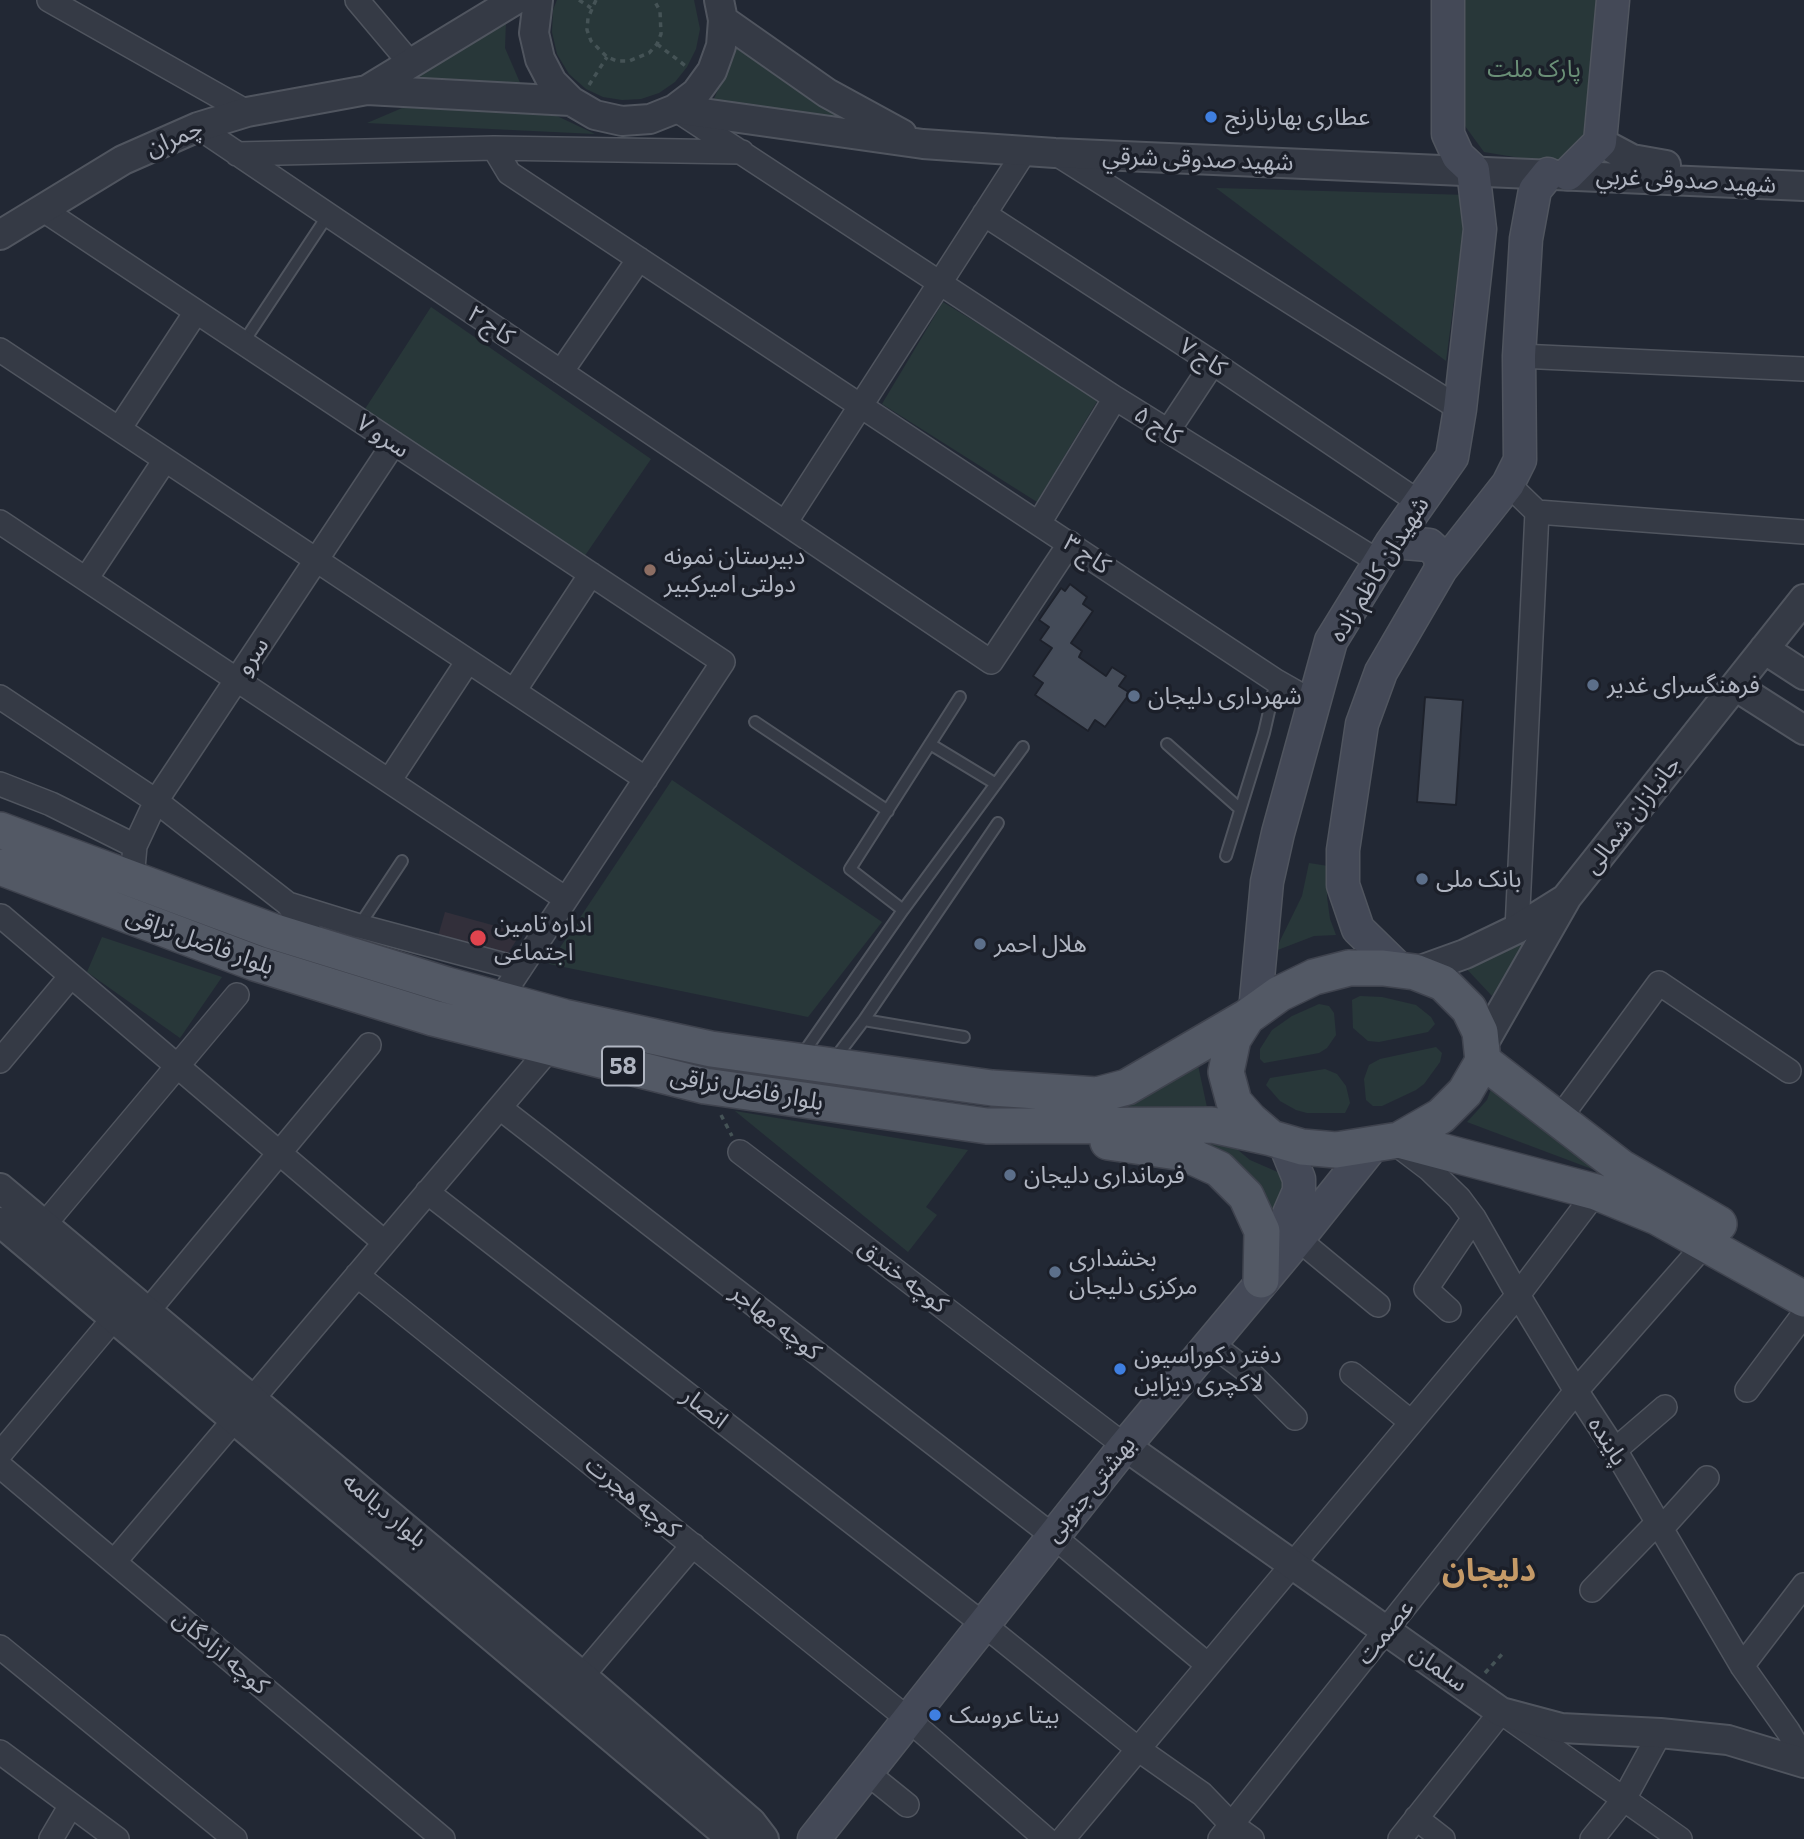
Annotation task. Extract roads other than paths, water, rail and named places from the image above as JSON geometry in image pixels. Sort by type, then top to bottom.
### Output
[{"type":"main road","points":[[1448,0],[1448,134],[1458,156],[1473,170]]},
{"type":"main road","points":[[1408,971],[1358,929],[1343,885],[1343,850],[1362,724],[1381,672],[1441,569],[1508,484],[1520,460],[1519,356],[1525,239],[1535,190],[1600,142],[1612,0]]},
{"type":"main road","name":"شهیدان کاظم زاده","points":[[1251,1014],[1267,882],[1331,642],[1385,552],[1452,457],[1480,229],[1473,170]]},
{"type":"main road","points":[[1385,552],[1429,545],[1440,555],[1441,569]]},
{"type":"main road","name":"بلوار فاضل نراقی","points":[[0,830],[134,862],[272,931],[320,946],[564,1017],[711,1049],[992,1088],[1097,1095],[1127,1087],[1251,1014]]},
{"type":"main road","name":"بلوار فاضل نراقی","points":[[0,867],[255,963],[433,1018],[705,1086],[987,1126],[1212,1125],[1278,1140]]},
{"type":"main road","points":[[1349,968],[1408,971],[1443,983],[1469,1009],[1480,1032],[1483,1053],[1465,1092],[1441,1116],[1388,1142],[1336,1150],[1302,1147],[1278,1140],[1250,1120],[1234,1102],[1226,1072],[1233,1039],[1251,1014],[1279,993],[1314,977],[1349,968]]},
{"type":"main road","points":[[1483,1053],[1559,1119],[1622,1168],[1804,1272]]},
{"type":"main road","points":[[987,1126],[1184,1153],[1219,1169],[1246,1196],[1262,1231],[1261,1280]]},
{"type":"main road","points":[[1261,1280],[1299,1191],[1299,1179],[1278,1140]]},
{"type":"main road","points":[[1388,1142],[1596,1192],[1657,1217],[1804,1300]]},
{"type":"main road","name":"بهشتی جنوبی","points":[[814,1839],[1053,1536],[1261,1280],[1388,1142]]},
{"type":"street","points":[[49,0],[247,112]]},
{"type":"street","points":[[357,0],[411,64]]},
{"type":"street","points":[[367,90],[515,0]]},
{"type":"street","points":[[538,0],[534,33],[540,59],[552,82],[583,97],[595,115],[622,121],[650,119],[675,109],[696,93],[712,71],[721,46],[721,10]]},
{"type":"street","name":"شهید صدوقی شرقي","points":[[721,10],[827,93],[923,144]]},
{"type":"street","points":[[367,90],[583,97]]},
{"type":"street","name":"چمران","points":[[6,224],[42,209],[123,160],[198,127],[247,112],[367,90]]},
{"type":"street","name":"شهید صدوقی شرقي","points":[[675,109],[923,144],[1055,153],[1558,174]]},
{"type":"street","name":"کاج ۵","points":[[675,109],[1167,431],[1385,552]]},
{"type":"street","name":"کاج ۲","points":[[198,127],[991,662],[1070,543]]},
{"type":"street","points":[[1600,142],[1632,159],[1668,165],[1692,181]]},
{"type":"street","points":[[237,154],[494,148],[742,152]]},
{"type":"street","name":"کاج ۳","points":[[494,148],[509,173],[1276,681],[1313,702]]},
{"type":"street","points":[[785,523],[1025,151]]},
{"type":"street","points":[[1055,153],[1460,409]]},
{"type":"street","name":"شهید صدوقی غربي","points":[[1558,174],[1804,186]]},
{"type":"street","name":"سرو ۷","points":[[42,209],[723,662],[646,779]]},
{"type":"street","name":"کاج ۷","points":[[984,214],[1213,363],[1420,503]]},
{"type":"street","points":[[561,372],[639,259]]},
{"type":"street","points":[[118,429],[196,312]]},
{"type":"street","points":[[0,350],[646,779],[500,999]]},
{"type":"street","points":[[1519,356],[1804,369]]},
{"type":"street","points":[[1167,431],[1213,363]]},
{"type":"street","points":[[1039,523],[1115,398]]},
{"type":"street","name":"سرو","points":[[134,862],[156,801],[394,443]]},
{"type":"street","points":[[86,579],[165,460]]},
{"type":"street","points":[[1508,484],[1537,512],[1804,532]]},
{"type":"street","points":[[1517,929],[1537,512]]},
{"type":"street","points":[[0,522],[566,900]]},
{"type":"street","points":[[514,691],[591,574]]},
{"type":"street","name":"جانبازان شمالی","points":[[1483,1053],[1567,897],[1804,599]]},
{"type":"street","points":[[1764,649],[1804,674]]},
{"type":"street","points":[[388,781],[468,661]]},
{"type":"street","points":[[1735,686],[1804,730]]},
{"type":"street","points":[[0,697],[156,801],[288,904],[320,946]]},
{"type":"street","points":[[0,785],[51,804],[134,862]]},
{"type":"street","points":[[1408,971],[1465,954],[1517,929],[1567,897]]},
{"type":"street","points":[[288,904],[520,969]]},
{"type":"street","points":[[1,916],[384,1242]]},
{"type":"street","points":[[0,1061],[71,976]]},
{"type":"street","points":[[1559,1119],[1659,983],[1789,1070]]},
{"type":"street","points":[[44,1225],[237,995]]},
{"type":"street","points":[[148,1311],[369,1045]]},
{"type":"street","points":[[114,1562],[550,1048]]},
{"type":"street","name":"کوچه مهاجر","points":[[500,1108],[1053,1536],[1208,1665]]},
{"type":"street","name":"پاینده","points":[[1388,1142],[1429,1169],[1459,1198],[1474,1218],[1576,1391],[1615,1450],[1742,1667],[1804,1760]]},
{"type":"street","name":"کوچه خندق","points":[[740,1152],[1125,1446]]},
{"type":"street","name":"بلوار دیالمه","points":[[0,1188],[148,1311],[243,1409],[733,1839]]},
{"type":"street","name":"انصار","points":[[428,1192],[983,1624],[1138,1749],[1202,1794],[1226,1832],[1252,1839]]},
{"type":"street","points":[[1063,1839],[1518,1295],[1596,1192]]},
{"type":"street","points":[[1449,1310],[1426,1289],[1474,1218]]},
{"type":"street","name":"بلوار دیالمه","points":[[4,1233],[114,1318],[243,1409],[582,1676],[751,1822],[764,1839]]},
{"type":"street","points":[[1298,1239],[1378,1305]]},
{"type":"street","name":"عصمت","points":[[1226,1832],[1576,1391],[1706,1243]]},
{"type":"street","name":"کوچه هجرت","points":[[357,1275],[908,1719],[1046,1839]]},
{"type":"street","points":[[1748,1390],[1804,1314]]},
{"type":"street","points":[[0,1454],[114,1318]]},
{"type":"street","points":[[1210,1343],[1250,1373],[1295,1418]]},
{"type":"street","points":[[1352,1374],[1411,1422]]},
{"type":"street","points":[[1615,1450],[1665,1407]]},
{"type":"street","name":"سلمان","points":[[1125,1446],[1501,1712],[1561,1728],[1660,1733],[1728,1740],[1804,1760]]},
{"type":"street","name":"کوچه ازادگان","points":[[0,1466],[443,1839]]},
{"type":"street","points":[[1592,1590],[1707,1478]]},
{"type":"street","points":[[582,1676],[693,1545]]},
{"type":"street","points":[[1742,1667],[1804,1585]]},
{"type":"street","points":[[0,1647],[234,1839]]},
{"type":"street","points":[[1399,1839],[1501,1712],[1680,1839]]},
{"type":"street","points":[[1592,1839],[1624,1799],[1660,1733]]},
{"type":"street","points":[[0,1752],[117,1839]]},
{"type":"street","points":[[866,1772],[907,1805]]},
{"type":"street","points":[[51,1839],[71,1805]]},
{"type":"street","points":[[1416,1818],[1443,1839]]},
{"type":"lane","points":[[243,343],[328,215]]},
{"type":"lane","points":[[1226,856],[1264,733],[1276,681]]},
{"type":"lane","points":[[903,910],[850,869],[960,697]]},
{"type":"lane","points":[[755,722],[888,811]]},
{"type":"lane","points":[[930,744],[996,784]]},
{"type":"lane","points":[[1167,744],[1239,808]]},
{"type":"lane","points":[[813,1063],[903,910],[1023,747]]},
{"type":"lane","points":[[813,1063],[864,1020],[998,823]]},
{"type":"lane","points":[[359,926],[402,861]]},
{"type":"lane","points":[[864,1020],[964,1037]]},
{"type":"place","name":"عطاری بهارنارنج","points":[[1211,117]]},
{"type":"place","name":"دبیرستان نمونه دولتی امیرکبیر","points":[[650,570]]},
{"type":"place","name":"فرهنگسرای غدیر","points":[[1593,685]]},
{"type":"place","name":"شهرداری دلیجان","points":[[1134,696]]},
{"type":"place","name":"بانک ملی","points":[[1422,879]]},
{"type":"place","name":"اداره تامین اجتماعی","points":[[478,938]]},
{"type":"place","name":"هلال احمر","points":[[980,944]]},
{"type":"place","name":"فرمانداری دلیجان","points":[[1010,1175]]},
{"type":"place","name":"بخشداری مرکزی دلیجان","points":[[1055,1272]]},
{"type":"place","name":"دفتر دکوراسیون لاکچری دیزاین","points":[[1120,1369]]},
{"type":"place","name":"بیتا عروسک","points":[[935,1715]]},
{"type":"district","name":"دلیجان","points":[[1489,1570]]},
{"type":"park label","name":"پارک ملت","points":[[1534,69]]}]
